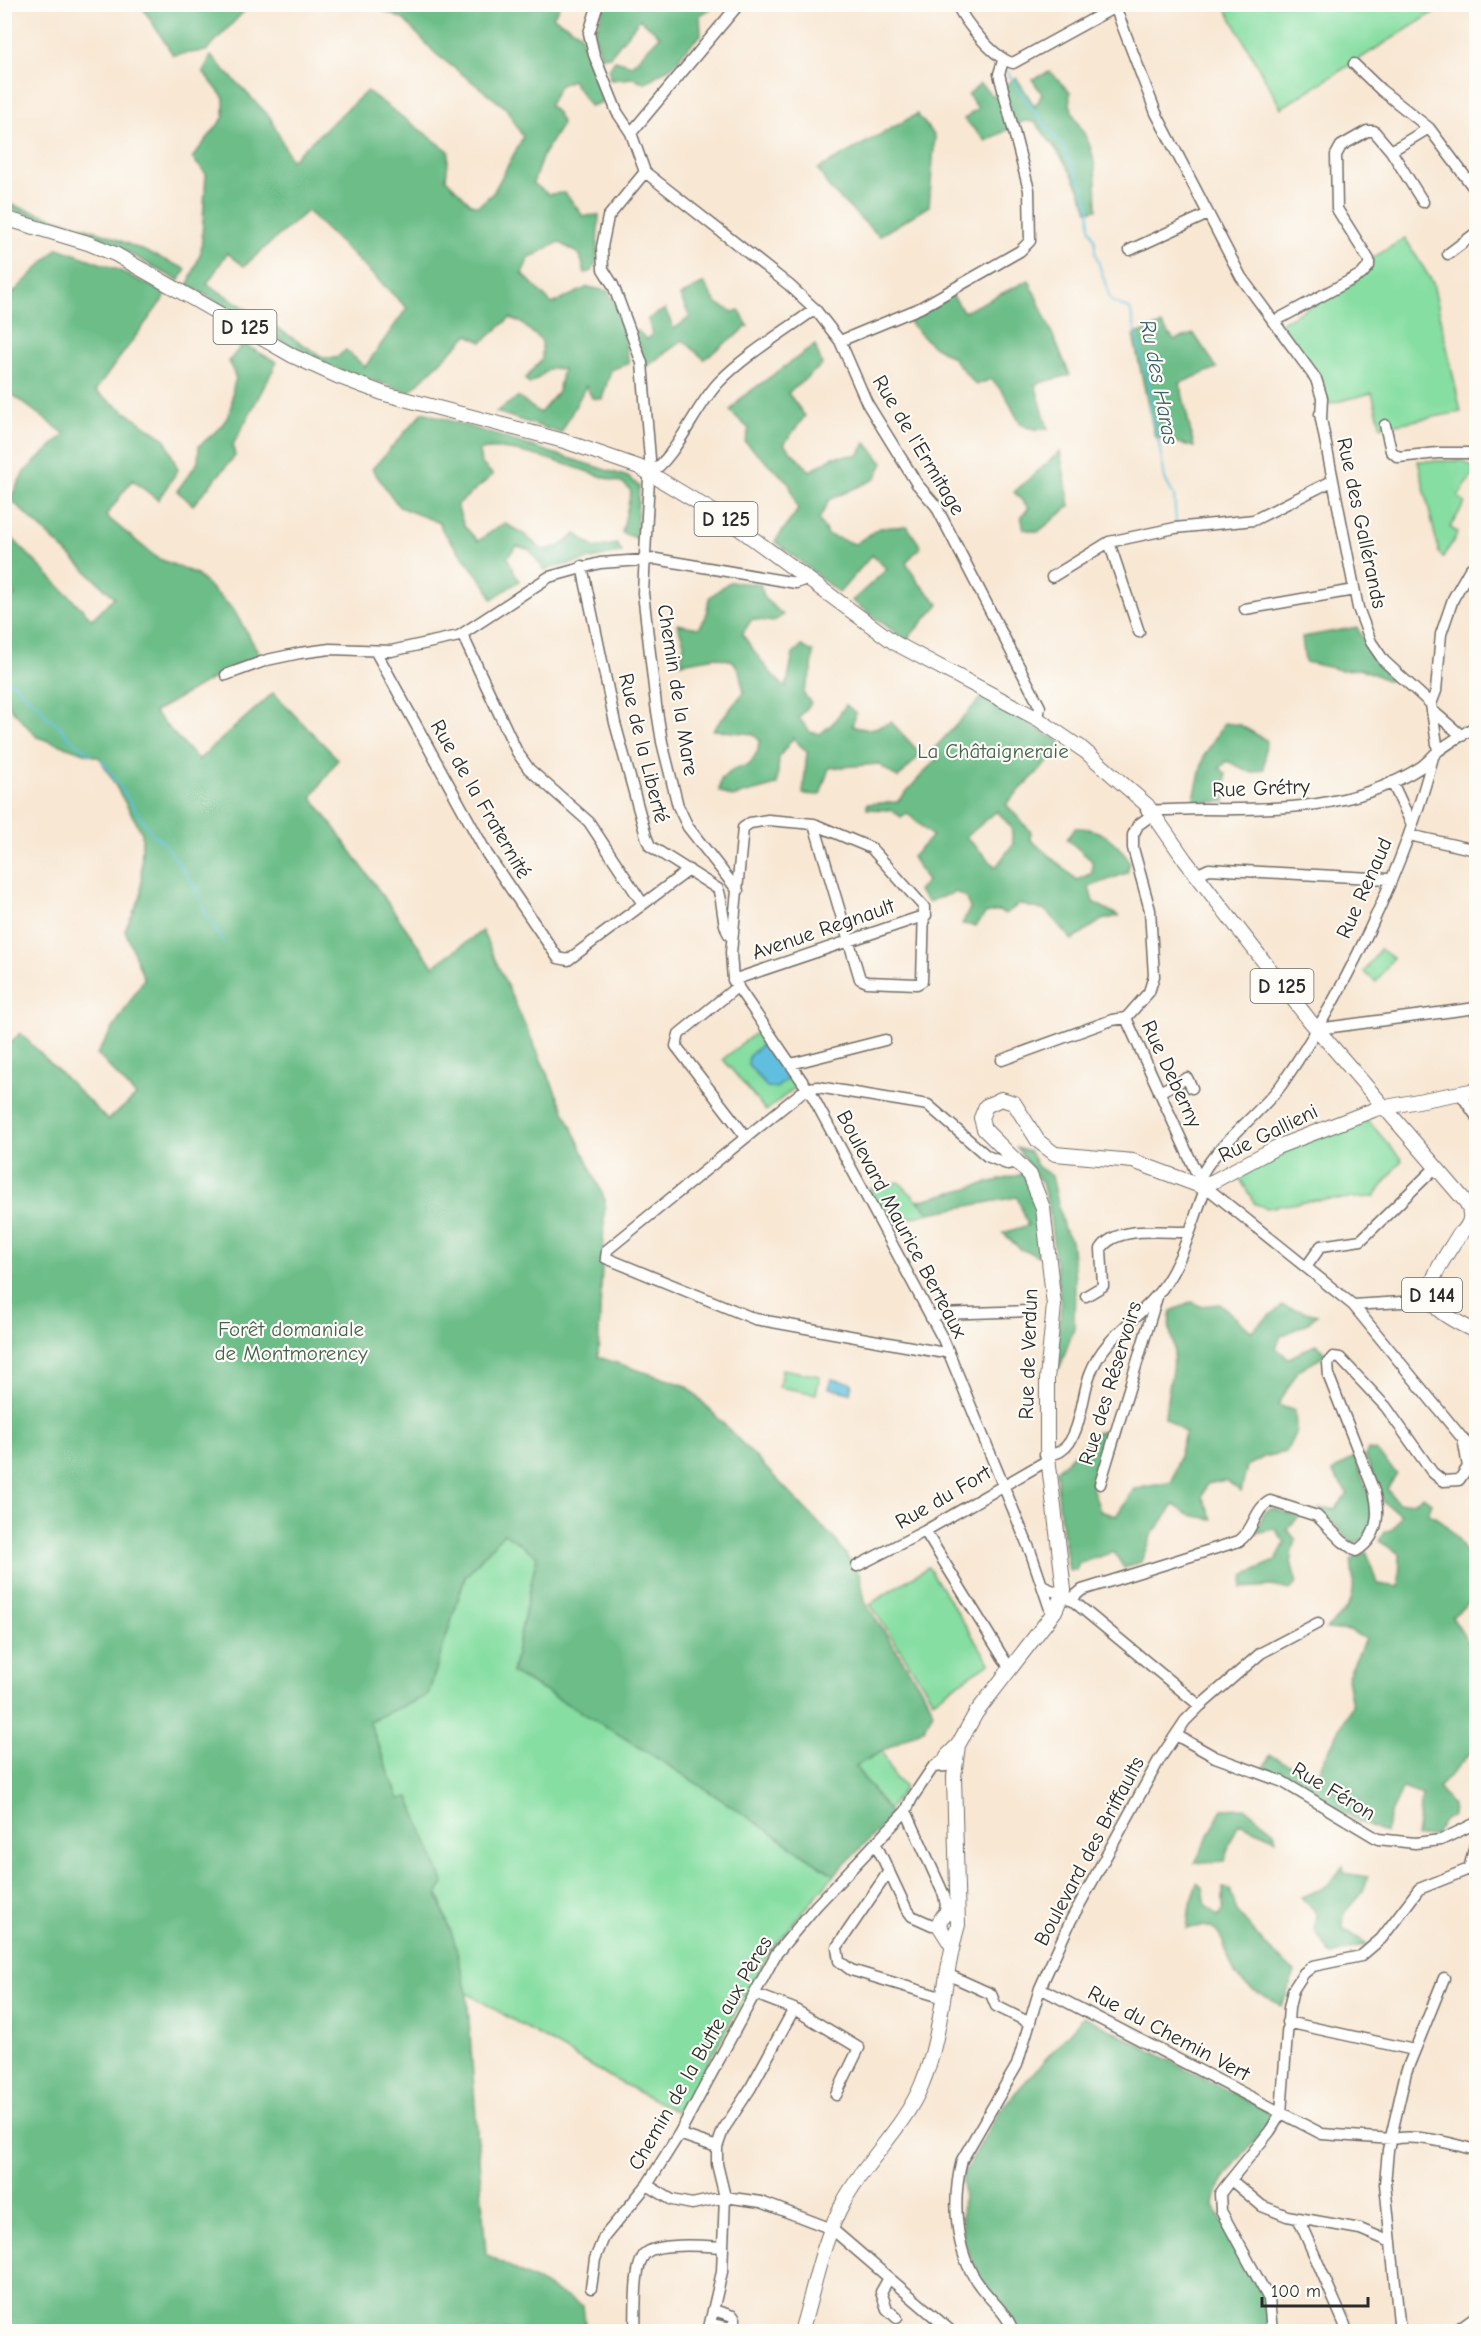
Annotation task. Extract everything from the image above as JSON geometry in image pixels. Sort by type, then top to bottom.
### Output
[{"type":"main road","name":"D 125","points":[[4,218],[88,243],[115,254],[293,356],[337,376],[385,394],[521,430],[648,474],[697,500],[804,574],[895,643],[928,662],[1035,711],[1120,780],[1145,808],[1317,1029],[1383,1107]]},
{"type":"main road","name":"Rue Gallieni","points":[[1203,1182],[1277,1148],[1383,1107],[1476,1090]]},
{"type":"main road","name":"Rue de Verdun","points":[[949,1761],[976,1713],[1042,1626],[1055,1595],[1060,1560],[1046,1456],[1047,1379],[1053,1322],[1053,1295],[1040,1197],[1030,1175],[1019,1162],[988,1135],[982,1126],[982,1113],[993,1101],[1005,1099],[1017,1106],[1038,1141],[1055,1154],[1133,1161],[1203,1182]]},
{"type":"main road","name":"D 144","points":[[1383,1107],[1454,1190],[1470,1216],[1432,1283],[1434,1304],[1476,1332]]},
{"type":"main road","points":[[801,2331],[832,2229],[848,2194],[902,2121],[917,2096],[931,2058],[949,1975],[952,1946],[946,1921],[954,1783],[949,1761]]},
{"type":"street","points":[[598,4],[589,33],[594,55],[617,112],[631,133],[645,172]]},
{"type":"street","points":[[631,133],[739,4]]},
{"type":"street","points":[[957,4],[961,14],[1003,61],[1013,63],[1115,6]]},
{"type":"street","name":"Rue des Gallérands","points":[[1115,6],[1134,50],[1156,113],[1241,277],[1321,389],[1321,419],[1354,590],[1363,620],[1377,651],[1462,736]]},
{"type":"street","points":[[840,341],[920,308],[1020,251],[1030,241],[1029,190],[999,74],[1003,61]]},
{"type":"street","points":[[1354,64],[1382,90],[1430,128],[1476,191]]},
{"type":"street","points":[[1391,151],[1430,128]]},
{"type":"street","points":[[1273,322],[1366,270],[1369,260],[1337,209],[1336,155],[1341,146],[1367,131],[1379,135],[1423,202]]},
{"type":"street","name":"Rue de l'Ermitage","points":[[645,172],[815,309],[840,341],[867,403],[917,484],[936,507],[1035,711]]},
{"type":"street","name":"Chemin de la Mare","points":[[645,172],[608,217],[602,247],[603,268],[613,285],[642,363],[648,474],[643,593],[656,705],[672,785],[688,827],[738,891]]},
{"type":"street","points":[[1130,250],[1208,214]]},
{"type":"street","points":[[1448,254],[1476,233]]},
{"type":"street","points":[[648,474],[660,468],[696,411],[720,381],[815,309]]},
{"type":"street","points":[[1385,425],[1390,447],[1395,456],[1476,453]]},
{"type":"street","points":[[1052,577],[1109,542],[1175,528],[1254,520],[1332,481]]},
{"type":"street","points":[[1109,542],[1139,632]]},
{"type":"street","points":[[226,675],[267,660],[300,653],[330,649],[376,652],[436,642],[462,634],[549,577],[582,566],[643,559],[783,580],[804,574]]},
{"type":"street","points":[[1436,754],[1433,708],[1441,634],[1453,599],[1470,569],[1476,564]]},
{"type":"street","name":"Rue de la Liberté","points":[[582,566],[615,723],[650,846],[718,889],[723,901],[727,932],[732,938]]},
{"type":"street","points":[[1245,609],[1354,590]]},
{"type":"street","points":[[462,634],[517,752],[529,770],[589,822],[643,904],[689,870]]},
{"type":"street","name":"Rue de la Fraternité","points":[[376,652],[487,854],[562,961],[568,960],[643,904]]},
{"type":"street","name":"Rue Grétry","points":[[1145,808],[1275,810],[1323,805],[1392,782],[1476,726]]},
{"type":"street","name":"Rue Renaud","points":[[1203,1182],[1214,1157],[1280,1086],[1317,1029],[1352,965],[1411,830],[1436,754]]},
{"type":"street","points":[[1392,782],[1411,830],[1476,850]]},
{"type":"street","points":[[1002,1060],[1112,1020],[1126,1018],[1149,992],[1154,976],[1150,910],[1133,848],[1133,836],[1145,808]]},
{"type":"street","name":"Rue Grétry","points":[[1145,808],[1170,808]]},
{"type":"street","points":[[746,1137],[676,1046],[679,1034],[735,983],[732,938],[742,828],[746,824],[768,820],[814,824],[871,848],[924,907],[926,915],[922,981],[917,984],[863,981],[814,824]]},
{"type":"street","points":[[1197,875],[1209,869],[1389,879]]},
{"type":"street","name":"Avenue Regnault","points":[[735,983],[926,915]]},
{"type":"street","name":"Boulevard Maurice Berteaux","points":[[735,983],[807,1088],[948,1350],[1003,1486],[1055,1595]]},
{"type":"street","points":[[1317,1029],[1476,1008]]},
{"type":"street","name":"Rue Deberny","points":[[1126,1018],[1195,1170],[1203,1182]]},
{"type":"street","points":[[791,1064],[885,1040]]},
{"type":"street","points":[[1159,1092],[1187,1078],[1192,1088]]},
{"type":"street","points":[[948,1350],[939,1352],[756,1319],[613,1263],[606,1258],[607,1250],[807,1088],[818,1087],[928,1105],[987,1156],[1007,1164],[1019,1162]]},
{"type":"street","points":[[1460,1093],[1476,1116]]},
{"type":"street","points":[[1306,1266],[1321,1246],[1361,1240],[1435,1168]]},
{"type":"street","points":[[1203,1182],[1353,1305],[1476,1455]]},
{"type":"street","name":"Rue Gallieni","points":[[1046,1456],[1061,1451],[1069,1442],[1078,1421],[1090,1374],[1102,1351],[1158,1294],[1172,1274],[1203,1182]]},
{"type":"street","points":[[1086,1296],[1103,1286],[1101,1249],[1111,1238],[1124,1234],[1188,1232]]},
{"type":"street","name":"Rue des Réservoirs","points":[[1100,1484],[1158,1294]]},
{"type":"street","points":[[1353,1305],[1418,1301],[1434,1304]]},
{"type":"street","points":[[931,1318],[939,1314],[1029,1311]]},
{"type":"street","points":[[1055,1595],[1082,1590],[1239,1541],[1246,1536],[1262,1507],[1270,1501],[1317,1516],[1342,1541],[1356,1551],[1367,1544],[1376,1526],[1378,1510],[1374,1491],[1329,1377],[1328,1363],[1333,1357],[1340,1358],[1386,1407],[1432,1472],[1443,1481],[1459,1480],[1468,1467],[1463,1438]]},
{"type":"street","name":"Rue du Fort","points":[[857,1566],[925,1531],[1003,1486],[1046,1456]]},
{"type":"street","points":[[925,1531],[1010,1669]]},
{"type":"street","points":[[1055,1595],[1202,1704]]},
{"type":"street","name":"Boulevard des Briffaults","points":[[1013,2331],[1010,2322],[978,2283],[963,2252],[958,2223],[959,2174],[962,2160],[1017,2065],[1040,1988],[1071,1920],[1137,1799],[1176,1735],[1202,1704],[1261,1653],[1318,1623]]},
{"type":"street","name":"Rue Féron","points":[[1176,1735],[1215,1757],[1283,1782],[1378,1839],[1415,1843],[1441,1840],[1476,1823]]},
{"type":"street","name":"Chemin de la Butte aux Pères","points":[[591,2288],[595,2259],[604,2237],[647,2185],[679,2134],[776,1954],[816,1906],[906,1811],[912,1798],[949,1761]]},
{"type":"street","points":[[876,1844],[912,1916],[946,1921],[944,1895],[906,1811]]},
{"type":"street","points":[[1272,2331],[1269,2299],[1221,2211],[1220,2194],[1270,2131],[1281,2113],[1287,2022],[1293,1990],[1304,1973],[1313,1966],[1361,1956],[1381,1939],[1419,1889],[1473,1870],[1476,1842]]},
{"type":"street","points":[[889,1871],[837,1947],[839,1961],[850,1970],[944,1998]]},
{"type":"street","points":[[949,1975],[992,1994],[996,2006],[1030,2023]]},
{"type":"street","points":[[1400,2331],[1385,2184],[1388,2150],[1414,2050],[1444,1978]]},
{"type":"street","name":"Rue du Chemin Vert","points":[[1040,1988],[1322,2134],[1392,2139],[1401,2137],[1450,2143],[1476,2150]]},
{"type":"street","points":[[755,1994],[794,2009],[859,2048],[836,2095]]},
{"type":"street","points":[[713,2310],[733,2316],[735,2319],[732,2328],[728,2330],[709,2328],[713,2310],[722,2272],[725,2197],[717,2164],[717,2146],[723,2130],[750,2089],[794,2009]]},
{"type":"street","points":[[1287,2022],[1414,2050]]},
{"type":"street","points":[[679,2134],[717,2146]]},
{"type":"street","points":[[1231,2180],[1262,2206],[1299,2220],[1360,2229],[1391,2242]]},
{"type":"street","points":[[647,2185],[672,2200],[692,2204],[725,2197],[761,2202],[832,2229],[952,2331]]},
{"type":"street","points":[[1299,2220],[1345,2325],[1343,2331]]},
{"type":"street","points":[[635,2331],[638,2272],[645,2254],[656,2247],[722,2247]]},
{"type":"street","points":[[889,2278],[881,2292],[887,2309],[897,2318]]},
{"type":"street","points":[[1454,2331],[1476,2316]]},
{"type":"green space","points":[[1438,4],[1441,8],[1281,108],[1224,5]]},
{"type":"green space","points":[[141,5],[250,5],[206,51],[173,55]]},
{"type":"green space","points":[[373,5],[557,5],[559,8],[553,17],[580,33],[603,102],[590,106],[572,80],[560,85],[549,105],[558,114],[562,124],[543,155],[533,183],[548,194],[565,193],[583,216],[599,215],[596,263],[592,271],[585,273],[580,255],[559,242],[529,258],[522,273],[552,304],[588,287],[608,291],[619,312],[629,363],[611,370],[602,399],[592,398],[586,386],[561,433],[496,412],[518,397],[540,413],[558,392],[563,369],[551,368],[530,384],[525,379],[542,359],[542,341],[520,322],[510,318],[482,342],[468,335],[409,392],[321,364],[188,285],[201,252],[206,174],[192,158],[224,117],[224,98],[203,72],[211,56],[270,117],[291,160],[367,91],[449,151],[446,179],[471,204],[478,206],[493,193],[523,137],[506,108],[436,54],[404,20]],"holes":[[[307,211],[407,308],[365,367],[346,350],[336,358],[324,358],[207,284],[227,253],[244,266]]]},
{"type":"green space","points":[[606,5],[717,5],[700,15],[701,35],[684,51],[675,64],[645,83],[634,78],[610,80],[609,69],[615,60],[632,65],[660,36],[640,19],[610,56],[601,57],[594,32]]},
{"type":"green space","points":[[1050,72],[1070,92],[1073,113],[1092,152],[1097,209],[1088,211],[1066,164],[1035,122],[1024,121],[986,141],[964,119],[978,108],[968,95],[980,84],[993,96],[1016,77],[1035,107],[1042,94],[1032,79]]},
{"type":"green space","points":[[917,114],[935,136],[929,206],[879,236],[829,188],[818,169]]},
{"type":"green space","points":[[5,203],[103,233],[186,269],[179,281],[98,236],[5,208]]},
{"type":"green space","points":[[1405,238],[1433,283],[1461,412],[1381,427],[1372,393],[1328,404],[1321,383],[1280,323],[1353,283],[1371,259]]},
{"type":"green space","name":"Forêt domaniale de Montmorency","points":[[58,248],[116,269],[167,294],[95,391],[165,439],[178,470],[158,500],[132,480],[106,516],[157,558],[196,574],[233,609],[260,655],[233,667],[154,712],[198,760],[273,693],[338,759],[312,797],[433,966],[482,931],[605,1200],[598,1357],[687,1386],[837,1542],[860,1575],[865,1602],[929,1701],[933,1712],[925,1728],[855,1766],[892,1816],[834,1875],[635,1745],[512,1673],[537,1556],[504,1533],[465,1577],[428,1695],[369,1721],[399,1799],[409,1797],[444,1884],[437,1894],[454,1940],[467,1993],[486,2254],[583,2306],[586,2331],[5,2331],[4,1050],[20,1033],[108,1120],[136,1096],[97,1054],[144,979],[125,930],[141,896],[142,833],[100,758],[37,737],[5,702],[5,605],[15,595],[5,582],[5,531],[92,619],[114,597],[10,499],[24,472],[65,434],[5,389],[5,301]]},
{"type":"green space","points":[[1029,280],[1070,375],[1035,384],[1048,429],[1031,428],[1021,423],[1005,395],[991,379],[976,385],[952,357],[930,344],[909,322],[950,292],[964,312]]},
{"type":"green space","points":[[704,283],[716,303],[733,312],[739,310],[748,326],[704,359],[683,340],[646,367],[633,331],[638,331],[647,340],[652,334],[648,319],[665,309],[674,329],[690,317],[680,296]]},
{"type":"green space","points":[[1162,325],[1174,340],[1194,334],[1217,368],[1180,383],[1194,447],[1155,437],[1133,335]]},
{"type":"green space","points":[[243,344],[277,362],[233,445],[235,456],[193,505],[177,491],[198,462],[199,446],[217,430],[228,416],[236,379],[229,361]]},
{"type":"green space","points":[[815,345],[822,365],[788,393],[805,416],[784,444],[810,471],[833,457],[858,455],[866,443],[883,463],[875,479],[829,500],[819,520],[828,535],[855,544],[879,528],[907,526],[921,547],[906,562],[918,582],[939,604],[906,640],[852,601],[887,569],[872,555],[839,593],[775,541],[798,510],[789,483],[745,442],[749,429],[730,411],[742,397]]},
{"type":"green space","points":[[423,412],[628,477],[639,486],[636,538],[622,533],[631,491],[623,483],[529,454],[509,450],[479,451],[481,463],[493,475],[457,505],[464,526],[478,541],[504,523],[524,534],[542,550],[559,547],[576,534],[595,548],[617,544],[622,552],[544,570],[530,550],[517,546],[507,557],[519,581],[492,599],[486,586],[442,530],[440,523],[399,507],[372,469]]},
{"type":"green space","points":[[1060,452],[1070,506],[1038,532],[1024,529],[1021,516],[1029,508],[1014,492]]},
{"type":"green space","points":[[1418,461],[1463,461],[1476,470],[1458,497],[1465,503],[1450,527],[1458,533],[1443,558],[1439,553]]},
{"type":"green space","points":[[729,582],[760,584],[765,599],[783,615],[773,622],[752,619],[742,634],[767,669],[786,688],[793,654],[801,646],[813,652],[812,671],[803,693],[811,703],[799,718],[810,732],[820,734],[833,723],[846,705],[856,713],[852,726],[862,729],[872,728],[891,722],[921,754],[898,778],[878,764],[829,768],[820,795],[803,794],[807,752],[793,738],[779,757],[777,785],[732,797],[719,791],[721,779],[736,768],[749,765],[758,751],[759,740],[753,734],[713,730],[744,692],[739,670],[733,661],[716,657],[681,663],[684,643],[677,624],[699,628],[706,617],[709,598]]},
{"type":"green space","points":[[1357,627],[1369,652],[1394,677],[1389,681],[1362,669],[1341,670],[1305,662],[1302,637]]},
{"type":"green space","name":"La Châtaigneraie","points":[[982,697],[1061,742],[1055,755],[1006,804],[1031,832],[1030,839],[1077,880],[1092,873],[1092,861],[1067,839],[1075,828],[1093,830],[1113,842],[1130,862],[1127,873],[1089,887],[1093,902],[1119,916],[1102,920],[1072,940],[1046,911],[1019,904],[1006,914],[998,911],[985,914],[976,926],[962,924],[970,908],[965,897],[956,892],[928,902],[918,891],[927,881],[912,857],[932,836],[907,813],[901,817],[892,810],[867,809],[867,804],[897,802],[939,756],[933,750]],"holes":[[[997,811],[1011,827],[1013,844],[996,867],[966,837]]]},
{"type":"green space","points":[[1224,723],[1240,725],[1266,740],[1264,769],[1252,773],[1227,761],[1220,768],[1226,774],[1225,802],[1193,802],[1204,756]]},
{"type":"green space","points":[[1380,949],[1393,958],[1376,982],[1364,972]]},
{"type":"green space","points":[[759,1030],[798,1085],[766,1111],[723,1059]]},
{"type":"green space","points":[[1365,1117],[1402,1160],[1374,1197],[1316,1200],[1267,1208],[1255,1204],[1236,1172]]},
{"type":"green space","points":[[1017,1148],[1030,1152],[1038,1167],[1052,1176],[1064,1230],[1071,1239],[1075,1279],[1074,1328],[1060,1367],[1053,1371],[1061,1306],[1049,1209],[1042,1183]]},
{"type":"green space","points":[[1023,1174],[1036,1213],[1038,1256],[1020,1249],[1003,1233],[1028,1225],[1017,1197],[930,1213],[918,1201]]},
{"type":"green space","points":[[899,1182],[930,1213],[888,1223],[869,1189]]},
{"type":"green space","points":[[1192,1302],[1200,1306],[1220,1304],[1251,1331],[1282,1306],[1317,1315],[1308,1323],[1281,1336],[1276,1348],[1289,1358],[1317,1344],[1326,1355],[1298,1371],[1278,1405],[1295,1411],[1296,1431],[1286,1452],[1264,1457],[1247,1466],[1241,1492],[1226,1480],[1207,1484],[1202,1496],[1212,1519],[1189,1515],[1174,1505],[1151,1536],[1141,1562],[1124,1568],[1114,1552],[1079,1563],[1076,1570],[1069,1570],[1056,1471],[1096,1433],[1115,1427],[1091,1484],[1100,1511],[1116,1516],[1134,1489],[1172,1482],[1185,1433],[1165,1418],[1174,1353],[1170,1319],[1171,1311]]},
{"type":"green space","points":[[782,1369],[820,1376],[816,1394],[779,1387]]},
{"type":"green space","points":[[1368,1450],[1376,1451],[1397,1474],[1387,1489],[1398,1503],[1412,1502],[1423,1496],[1432,1503],[1428,1513],[1449,1528],[1457,1538],[1473,1572],[1476,1597],[1452,1617],[1476,1655],[1476,1747],[1438,1788],[1453,1806],[1452,1815],[1443,1821],[1435,1835],[1416,1837],[1422,1795],[1403,1788],[1390,1815],[1385,1833],[1370,1827],[1264,1768],[1270,1755],[1315,1778],[1352,1705],[1347,1678],[1365,1639],[1351,1631],[1326,1629],[1348,1606],[1351,1599],[1353,1584],[1351,1560],[1367,1552],[1377,1584],[1399,1587],[1400,1554],[1379,1541],[1384,1532],[1393,1529],[1401,1515],[1384,1503],[1365,1456]]},
{"type":"green space","points":[[1354,1457],[1363,1478],[1371,1506],[1372,1519],[1370,1530],[1364,1538],[1352,1542],[1319,1509],[1335,1509],[1348,1494],[1332,1472]]},
{"type":"green space","points":[[1271,1508],[1299,1517],[1287,1529],[1296,1540],[1291,1556],[1297,1583],[1290,1590],[1272,1586],[1242,1588],[1244,1575],[1275,1561],[1285,1543],[1275,1529],[1256,1533],[1264,1512]]},
{"type":"green space","points":[[504,1532],[537,1556],[512,1673],[635,1745],[834,1875],[771,1950],[679,2113],[608,2076],[467,1993],[409,1797],[399,1800],[369,1721],[428,1695],[465,1577]]},
{"type":"green space","points":[[928,1567],[990,1663],[933,1700],[870,1604]]},
{"type":"green space","points":[[882,1751],[895,1778],[905,1787],[888,1811],[854,1766]]},
{"type":"green space","points":[[1245,1808],[1274,1831],[1276,1839],[1239,1823],[1225,1861],[1195,1863],[1222,1809]]},
{"type":"green space","points":[[1343,1866],[1344,1873],[1368,1877],[1363,1891],[1344,1913],[1343,1928],[1367,1944],[1331,1955],[1315,1931],[1317,1914],[1301,1897],[1328,1886]]},
{"type":"green space","points":[[1197,1883],[1203,1888],[1206,1906],[1218,1916],[1223,1910],[1223,1887],[1230,1889],[1237,1912],[1269,1949],[1295,1972],[1282,2006],[1240,1980],[1221,1939],[1210,1927],[1200,1926],[1187,1929],[1190,1904]]},
{"type":"green space","points":[[1084,2016],[1275,2115],[1222,2182],[1216,2194],[1214,2206],[1266,2302],[1268,2331],[1016,2331],[981,2280],[962,2239],[963,2175],[1000,2110]]},
{"type":"water","points":[[765,1042],[769,1043],[792,1075],[776,1088],[767,1087],[748,1064],[749,1056]]},
{"type":"water","points":[[831,1379],[852,1383],[850,1393],[829,1388]]},
{"type":"waterway","name":"Ru des Haras","points":[[1006,70],[1027,102],[1061,144],[1089,203],[1090,228],[1095,241],[1095,252],[1111,301],[1130,309],[1150,389],[1148,391],[1152,400],[1149,409],[1158,438],[1165,479],[1174,496],[1176,522]]},
{"type":"waterway","points":[[4,675],[43,710],[46,717],[56,722],[69,738],[91,754]]},
{"type":"waterway","points":[[102,760],[150,831],[164,843],[195,887],[203,908],[223,942]]}]
